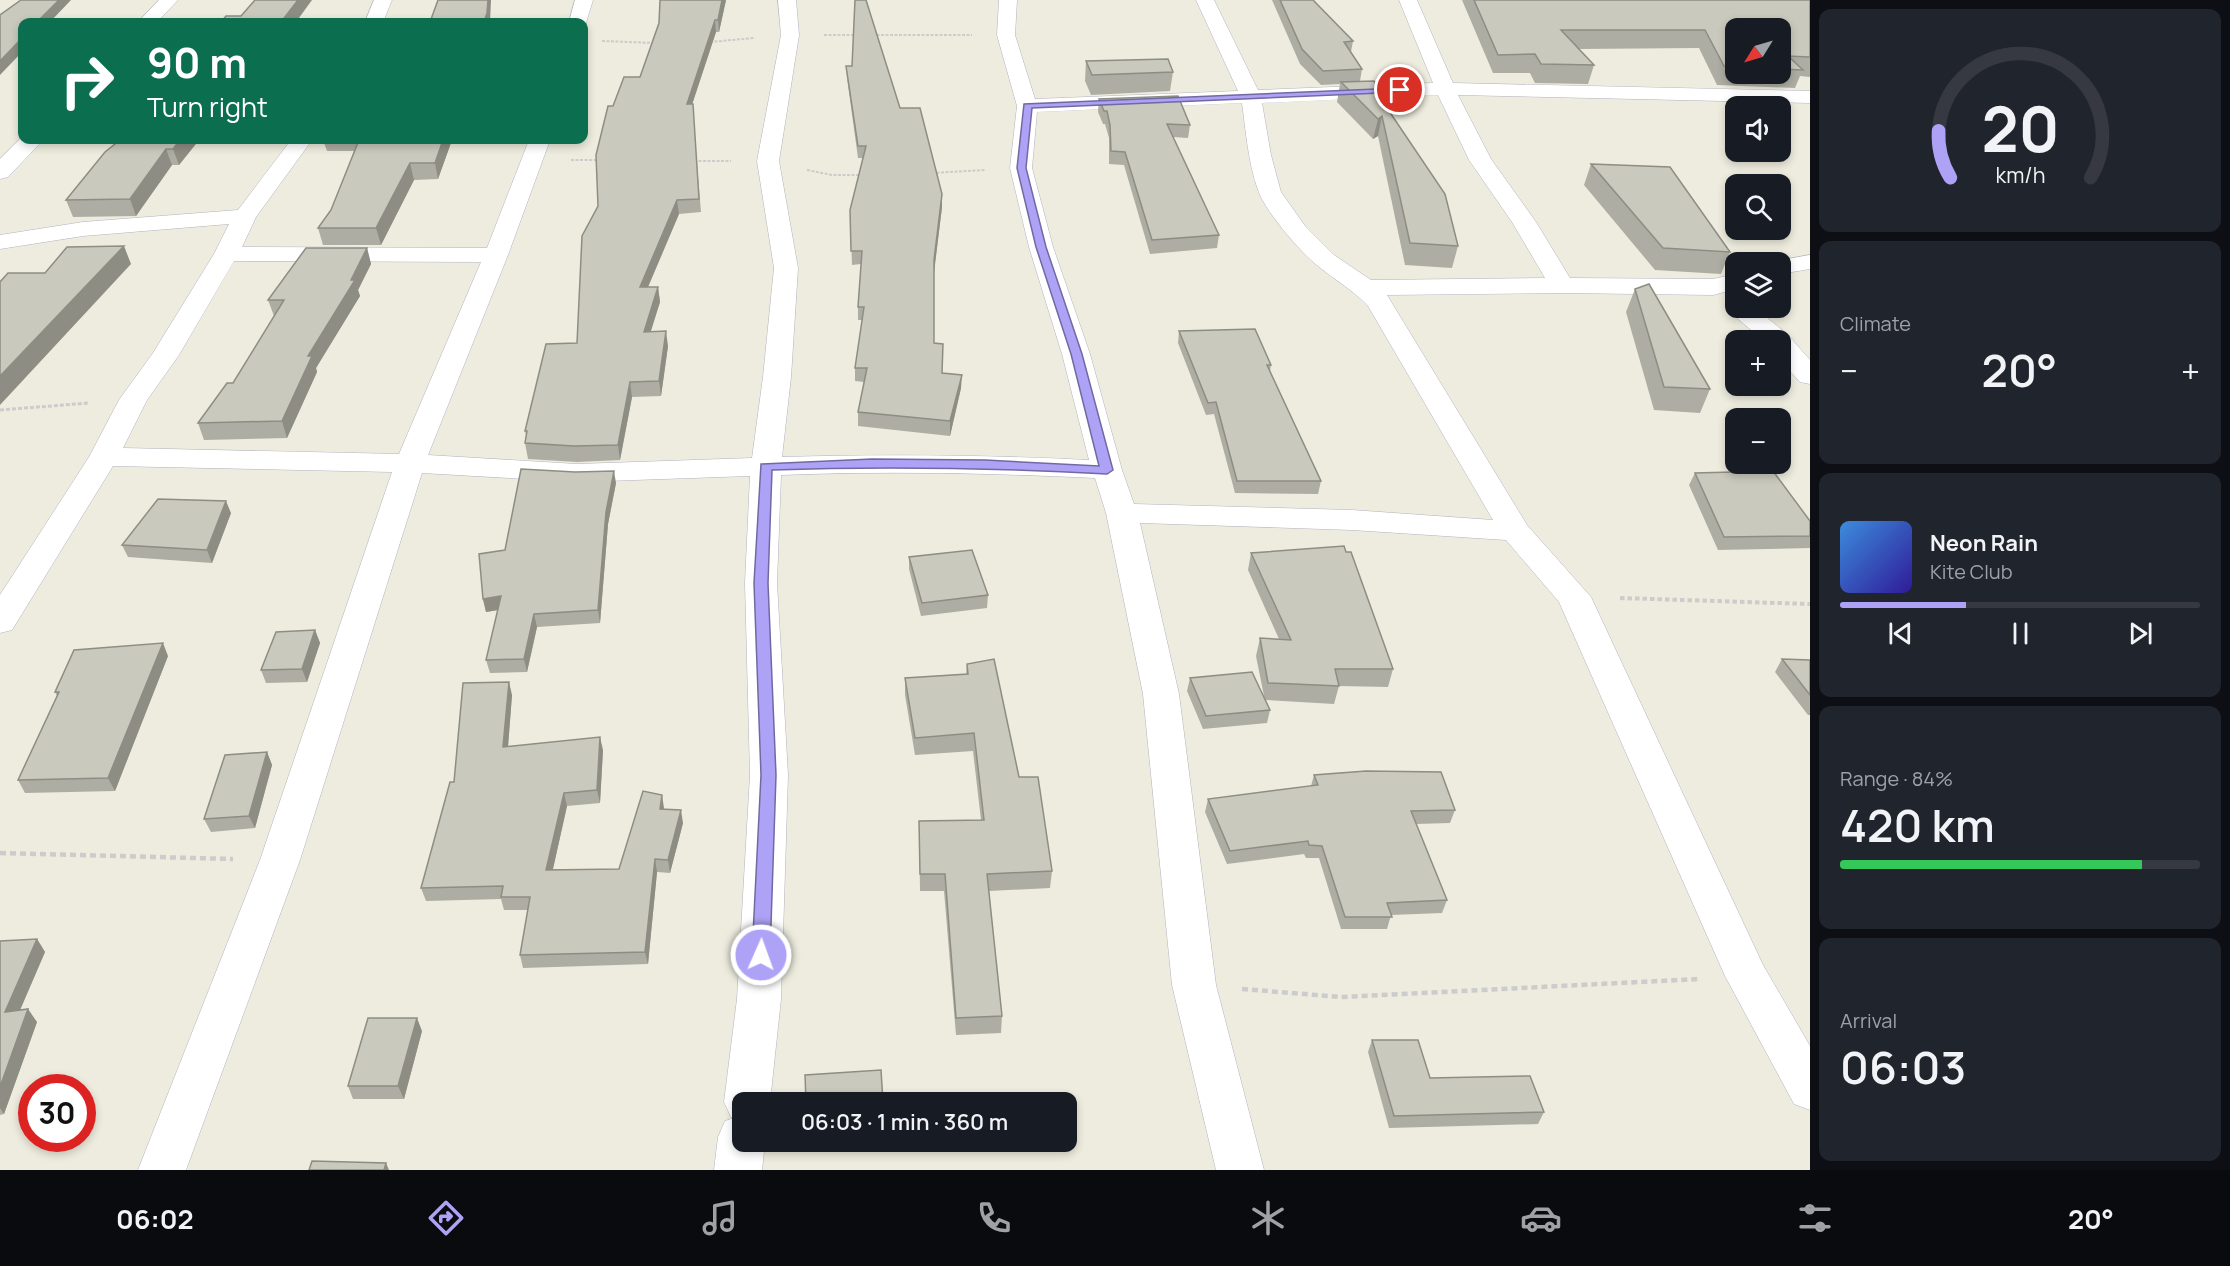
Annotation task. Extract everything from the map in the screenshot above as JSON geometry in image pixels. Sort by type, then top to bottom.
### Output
[{"type":"street","points":[[151,18],[169,0]]},
{"type":"street","points":[[376,18],[383,0]]},
{"type":"street","points":[[579,18],[584,0]]},
{"type":"street","points":[[748,1092],[759,999],[769,775],[761,583],[766,466],[777,377],[786,268],[768,161],[790,34],[788,0]]},
{"type":"street","points":[[1008,0],[1006,35],[1028,106],[1021,168],[1041,247],[1076,354],[1107,470],[1122,513],[1161,694],[1194,985],[1240,1170]]},
{"type":"street","points":[[1204,0],[1251,97],[1260,155],[1270,192],[1297,231],[1325,260],[1365,288],[1388,315],[1515,531],[1575,597],[1747,976],[1810,1089]]},
{"type":"street","points":[[1408,0],[1445,89],[1480,160],[1524,222],[1562,285]]},
{"type":"street","points":[[1028,106],[1445,89],[1810,97]]},
{"type":"street","points":[[0,172],[28,144]]},
{"type":"street","points":[[0,622],[104,457],[133,400],[165,355],[226,254],[245,216],[299,144]]},
{"type":"street","points":[[162,1170],[280,860],[410,463],[496,255],[538,144]]},
{"type":"street","points":[[0,242],[82,229],[245,216]]},
{"type":"street","points":[[226,254],[496,255]]},
{"type":"street","points":[[1791,265],[1810,262]]},
{"type":"street","points":[[1365,288],[1724,284]]},
{"type":"street","points":[[1751,318],[1765,330]]},
{"type":"street","points":[[1791,355],[1810,376]]},
{"type":"street","points":[[104,457],[410,463],[577,473],[872,463],[1107,470]]},
{"type":"street","points":[[1122,513],[1352,520],[1515,531]]},
{"type":"street","points":[[738,1170],[740,1152]]},
{"type":"path","points":[[0,410],[133,400]]},
{"type":"path","points":[[1575,597],[1810,604]]},
{"type":"path","points":[[0,853],[280,860]]},
{"type":"path","points":[[1194,985],[1341,997],[1747,976]]},
{"type":"building","points":[[21,0],[59,0],[41,18],[18,18],[18,42],[0,61],[0,15]]},
{"type":"building","points":[[255,0],[298,0],[284,18],[224,18],[241,16]]},
{"type":"building","points":[[438,0],[488,0],[485,18],[431,18]]},
{"type":"building","points":[[660,0],[722,0],[718,20],[715,20],[687,104],[693,104],[699,199],[677,200],[640,287],[658,287],[644,332],[666,331],[659,381],[630,382],[618,445],[574,446],[525,443],[527,431],[525,431],[546,344],[577,343],[582,236],[598,206],[596,155],[608,106],[613,106],[624,77],[640,77],[659,23]]},
{"type":"building","points":[[855,0],[866,0],[900,108],[920,108],[942,194],[934,260],[934,343],[943,344],[942,373],[962,375],[950,421],[858,412],[867,368],[855,368],[864,307],[858,307],[862,251],[851,251],[850,210],[866,146],[858,146],[846,66],[852,66]]},
{"type":"building","points":[[1280,0],[1313,0],[1353,41],[1344,42],[1362,69],[1323,71],[1302,49]]},
{"type":"building","points":[[1474,0],[1810,0],[1810,57],[1791,56],[1791,18],[1725,18],[1725,66],[1705,30],[1561,30],[1594,65],[1541,64],[1535,54],[1498,55]]},
{"type":"building","points":[[1168,59],[1173,72],[1092,75],[1086,61]]},
{"type":"building","points":[[1791,59],[1803,70],[1791,69]]},
{"type":"building","points":[[1374,81],[1392,108],[1389,111],[1445,194],[1458,246],[1410,243],[1382,116],[1378,119],[1341,82]]},
{"type":"building","points":[[1178,96],[1190,125],[1167,124],[1219,235],[1152,240],[1125,152],[1111,151],[1107,111],[1104,111],[1099,99]]},
{"type":"building","points":[[115,144],[177,144],[173,149],[166,149],[130,199],[66,200],[105,152]]},
{"type":"building","points":[[357,144],[442,144],[435,163],[410,163],[376,228],[318,228],[331,210]]},
{"type":"building","points":[[1591,164],[1670,167],[1730,252],[1663,248]]},
{"type":"building","points":[[124,246],[0,376],[0,282],[8,273],[45,273],[67,247]]},
{"type":"building","points":[[306,248],[367,248],[351,280],[355,280],[308,356],[312,356],[282,421],[198,423],[227,383],[233,383],[284,300],[268,300]]},
{"type":"building","points":[[1649,284],[1710,389],[1664,387],[1635,289]]},
{"type":"building","points":[[1255,329],[1271,365],[1267,365],[1321,481],[1237,481],[1216,402],[1208,403],[1179,331]]},
{"type":"building","points":[[521,469],[575,472],[614,471],[606,512],[598,610],[534,614],[524,659],[486,660],[501,596],[483,599],[479,554],[505,550]]},
{"type":"building","points":[[1695,473],[1775,474],[1810,521],[1810,536],[1724,537]]},
{"type":"building","points":[[158,499],[226,501],[207,550],[122,545]]},
{"type":"building","points":[[1344,546],[1346,552],[1351,552],[1393,669],[1335,669],[1339,686],[1268,683],[1260,638],[1291,640],[1251,553]]},
{"type":"building","points":[[972,550],[988,595],[922,603],[909,557]]},
{"type":"building","points":[[315,630],[302,669],[261,670],[276,632]]},
{"type":"building","points":[[163,643],[108,778],[18,780],[59,692],[55,692],[74,650]]},
{"type":"building","points":[[994,659],[1019,777],[1038,777],[1052,871],[987,874],[1002,1016],[956,1018],[945,874],[920,874],[919,821],[984,820],[974,733],[915,738],[905,678],[968,674],[967,664]]},
{"type":"building","points":[[1782,659],[1810,660],[1810,695]]},
{"type":"building","points":[[1252,672],[1270,710],[1206,716],[1190,678]]},
{"type":"building","points":[[509,682],[503,747],[600,737],[597,790],[564,793],[546,870],[619,869],[643,791],[662,795],[660,809],[681,810],[668,860],[655,859],[645,952],[520,955],[530,897],[501,897],[503,886],[421,888],[450,782],[454,782],[463,683]]},
{"type":"building","points":[[267,752],[249,816],[204,819],[225,755]]},
{"type":"building","points":[[1366,771],[1441,772],[1455,810],[1411,811],[1447,900],[1387,903],[1392,917],[1345,917],[1322,846],[1309,845],[1308,841],[1230,851],[1208,799],[1318,785],[1314,775]]},
{"type":"building","points":[[37,939],[5,1012],[28,1009],[0,1087],[0,941]]},
{"type":"building","points":[[368,1018],[417,1018],[398,1086],[348,1086]]},
{"type":"building","points":[[1372,1040],[1418,1040],[1430,1078],[1530,1076],[1544,1112],[1394,1116]]},
{"type":"building","points":[[881,1070],[882,1092],[806,1092],[805,1075]]},
{"type":"building","points":[[312,1161],[386,1163],[384,1170],[309,1170]]},
{"type":"route","points":[[761,955],[769,775],[761,583],[766,466],[872,463],[985,464],[1107,470],[1076,354],[1041,247],[1021,168],[1028,106],[1400,90]]}]
